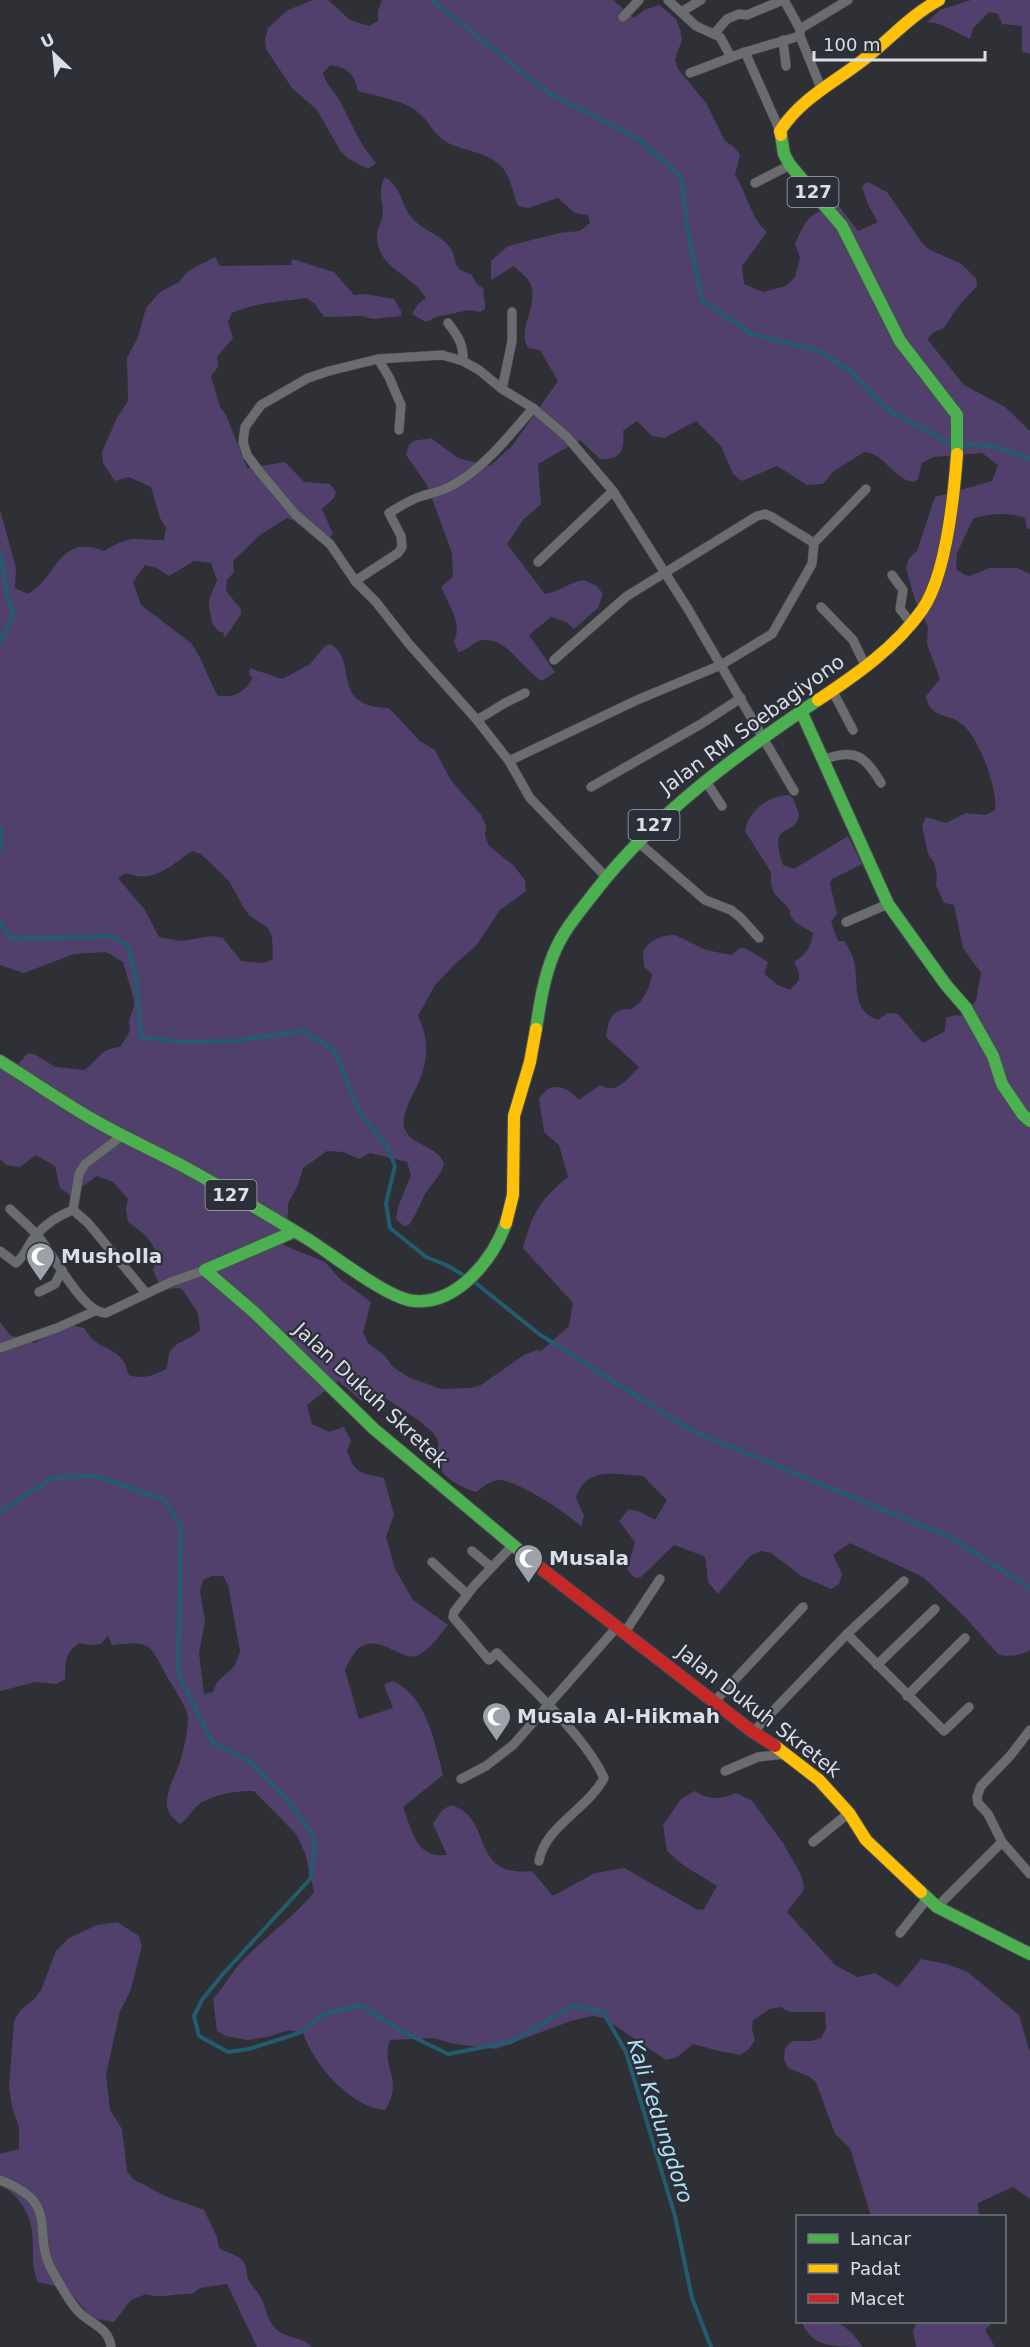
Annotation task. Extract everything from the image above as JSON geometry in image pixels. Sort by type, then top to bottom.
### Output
[{"type":"main road","points":[[780,131],[796,107],[866,58],[923,7],[939,0]]},
{"type":"main road","name":"127","points":[[780,131],[784,154],[790,165]]},
{"type":"main road","name":"Jalan RM Soebagiyono","points":[[0,1061],[92,1119],[182,1166],[334,1256],[406,1302],[442,1298],[463,1285],[476,1272],[491,1253],[511,1211],[515,1181],[514,1118],[538,1029],[545,974],[549,960],[563,936],[607,878],[667,812],[705,780],[832,690],[889,646],[924,608],[930,597],[946,539],[957,460],[959,428],[957,415],[900,341],[842,226],[790,165]]},
{"type":"main road","points":[[801,711],[888,904],[946,985],[966,1008],[993,1056],[1002,1084],[1023,1115],[1030,1121]]},
{"type":"main road","points":[[205,1270],[293,1232]]},
{"type":"main road","name":"Jalan Dukuh Skretek","points":[[205,1270],[255,1313],[374,1429],[512,1546],[753,1732],[787,1754],[819,1780],[849,1814],[866,1840],[932,1903],[1030,1954]]},
{"type":"street","points":[[623,17],[639,0]]},
{"type":"street","points":[[669,0],[696,26],[720,37],[731,57]]},
{"type":"street","points":[[681,12],[701,0]]},
{"type":"street","points":[[714,34],[727,20],[739,14],[747,15],[784,0],[800,32],[821,88]]},
{"type":"street","points":[[690,73],[783,40],[800,32],[848,0]]},
{"type":"street","points":[[783,40],[786,66]]},
{"type":"street","points":[[745,52],[780,131]]},
{"type":"street","points":[[755,183],[790,165]]},
{"type":"street","points":[[502,389],[512,341],[512,312]]},
{"type":"street","points":[[448,323],[461,342],[464,350],[463,361]]},
{"type":"street","points":[[607,878],[530,798],[509,761],[477,720],[409,645],[376,602],[355,581],[330,544],[295,514],[258,471],[247,455],[243,442],[245,427],[261,405],[308,378],[378,359],[442,355],[463,361],[479,370],[502,389],[533,408],[567,437],[613,491],[764,736],[794,791]]},
{"type":"street","points":[[378,359],[401,405],[399,430]]},
{"type":"street","points":[[355,581],[398,553],[402,547],[401,537],[389,513],[422,496],[432,495],[465,477],[513,432],[533,408]]},
{"type":"street","points":[[509,761],[637,700],[721,665],[772,634],[812,564],[814,543],[866,489]]},
{"type":"street","points":[[538,562],[613,491]]},
{"type":"street","points":[[555,660],[627,596],[757,516],[765,514],[814,543]]},
{"type":"street","points":[[892,575],[903,590],[900,609],[911,623]]},
{"type":"street","points":[[821,607],[853,640],[865,665]]},
{"type":"street","points":[[832,690],[853,730]]},
{"type":"street","points":[[477,720],[525,693]]},
{"type":"street","points":[[591,787],[701,724],[741,698]]},
{"type":"street","points":[[823,760],[840,754],[857,755],[873,768],[881,783]]},
{"type":"street","points":[[705,780],[722,806]]},
{"type":"street","points":[[638,842],[705,900],[731,910],[759,938]]},
{"type":"street","points":[[846,922],[888,904]]},
{"type":"street","points":[[73,1210],[80,1174],[85,1164],[123,1135]]},
{"type":"street","points":[[10,1209],[37,1234],[76,1291],[95,1311]]},
{"type":"street","points":[[0,1251],[16,1263],[27,1252],[37,1234],[62,1215],[73,1210]]},
{"type":"street","points":[[73,1210],[88,1223],[146,1293]]},
{"type":"street","points":[[39,1292],[55,1284],[62,1270]]},
{"type":"street","points":[[0,1348],[57,1328],[95,1311],[106,1313],[146,1293],[205,1270]]},
{"type":"street","points":[[512,1546],[467,1594],[453,1617],[489,1660],[497,1653],[547,1705],[596,1764],[604,1779],[591,1796],[541,1848],[539,1861]]},
{"type":"street","points":[[472,1551],[491,1567]]},
{"type":"street","points":[[432,1562],[467,1594]]},
{"type":"street","points":[[461,1779],[486,1766],[513,1745],[547,1705],[621,1630],[660,1579]]},
{"type":"street","points":[[753,1732],[847,1634],[904,1581]]},
{"type":"street","points":[[714,1702],[803,1607]]},
{"type":"street","points":[[877,1665],[935,1609]]},
{"type":"street","points":[[847,1634],[944,1731],[969,1707]]},
{"type":"street","points":[[907,1696],[965,1638]]},
{"type":"street","points":[[1030,1730],[1010,1756],[981,1786],[977,1797],[978,1803],[1002,1842],[1030,1874]]},
{"type":"street","points":[[725,1771],[758,1757],[787,1754]]},
{"type":"street","points":[[813,1842],[849,1814]]},
{"type":"street","points":[[900,1933],[1002,1842]]},
{"type":"street","points":[[0,2180],[15,2187],[35,2202],[43,2221],[45,2251],[50,2266],[75,2307],[107,2334],[111,2347]]},
{"type":"shaded area","points":[[313,0],[328,0],[350,20],[369,26],[378,21],[378,11],[382,0],[613,0],[634,18],[644,10],[659,5],[676,19],[680,29],[682,40],[675,59],[678,69],[706,103],[725,141],[740,155],[735,175],[753,213],[767,232],[742,266],[744,284],[763,292],[786,286],[795,277],[800,258],[795,244],[799,235],[810,217],[821,210],[838,205],[858,231],[878,222],[868,205],[862,186],[868,182],[887,192],[922,243],[930,250],[960,263],[976,278],[977,286],[956,309],[944,328],[934,332],[927,339],[964,385],[1005,407],[1030,431],[1030,529],[1027,529],[1025,518],[1013,515],[992,514],[973,519],[957,553],[956,569],[970,576],[989,568],[1017,568],[1030,574],[1030,1650],[1014,1655],[998,1654],[965,1617],[923,1577],[850,1543],[833,1555],[842,1574],[839,1584],[831,1589],[803,1577],[771,1553],[760,1551],[750,1556],[718,1594],[708,1582],[704,1556],[674,1545],[641,1577],[635,1578],[627,1570],[635,1542],[619,1521],[629,1509],[655,1520],[667,1500],[643,1476],[603,1474],[587,1480],[576,1498],[584,1516],[581,1526],[543,1499],[510,1482],[494,1481],[476,1492],[452,1481],[442,1472],[437,1461],[438,1444],[434,1434],[416,1418],[381,1395],[371,1394],[362,1401],[338,1381],[307,1405],[312,1424],[329,1432],[344,1427],[351,1441],[347,1451],[353,1465],[360,1472],[384,1478],[394,1515],[386,1537],[395,1569],[413,1600],[448,1625],[431,1646],[419,1655],[412,1657],[381,1645],[365,1645],[355,1652],[345,1670],[359,1719],[393,1708],[384,1685],[392,1681],[404,1687],[413,1697],[427,1721],[443,1775],[403,1807],[413,1833],[422,1848],[437,1855],[447,1855],[433,1824],[442,1810],[451,1805],[464,1812],[473,1822],[490,1857],[499,1865],[512,1871],[532,1871],[553,1896],[595,1873],[624,1868],[698,1910],[704,1909],[717,1886],[683,1865],[667,1851],[663,1825],[681,1799],[695,1791],[715,1798],[736,1793],[752,1801],[783,1843],[801,1875],[803,1891],[787,1912],[835,1965],[857,1977],[875,1973],[898,1987],[921,1959],[947,1964],[968,1972],[1019,2015],[1030,2053],[1030,2199],[1013,2187],[978,2203],[979,2215],[871,2215],[850,2148],[835,2134],[816,2082],[788,2068],[784,2059],[785,2048],[792,2041],[812,2041],[821,2038],[826,2029],[825,2012],[790,2012],[780,2007],[770,2009],[753,2020],[752,2030],[755,2040],[749,2049],[740,2055],[693,2044],[677,2057],[666,2060],[604,2018],[592,2016],[571,2021],[496,2049],[454,2044],[434,2038],[390,2040],[388,2059],[393,2090],[385,2110],[359,2101],[335,2082],[316,2058],[303,2033],[290,2030],[247,2040],[226,2036],[217,2031],[213,1999],[242,1961],[314,1892],[305,1853],[296,1834],[254,1791],[232,1792],[202,1802],[180,1824],[172,1816],[167,1806],[168,1794],[183,1751],[188,1717],[160,1662],[146,1646],[133,1643],[112,1645],[108,1636],[101,1644],[80,1643],[68,1654],[65,1679],[56,1684],[36,1682],[0,1691],[0,1322],[10,1335],[34,1343],[71,1325],[84,1328],[94,1341],[120,1357],[129,1375],[139,1377],[153,1375],[166,1369],[171,1350],[200,1330],[198,1313],[182,1289],[162,1290],[153,1270],[154,1248],[141,1232],[128,1222],[126,1209],[128,1199],[113,1182],[97,1176],[70,1195],[60,1188],[55,1166],[36,1155],[20,1167],[6,1165],[0,1159],[0,1069],[9,1074],[28,1053],[36,1055],[55,1067],[85,1070],[104,1052],[120,1047],[130,1031],[129,1021],[134,1000],[123,962],[106,952],[74,954],[24,973],[0,965],[0,510],[16,568],[15,588],[28,594],[38,587],[60,559],[77,548],[89,547],[104,551],[128,540],[164,540],[166,528],[160,518],[151,487],[129,477],[115,481],[103,463],[102,452],[117,418],[128,401],[127,358],[138,337],[146,308],[160,292],[179,282],[188,271],[215,257],[220,266],[291,265],[292,259],[334,272],[354,295],[365,294],[394,299],[401,311],[401,316],[373,319],[363,316],[324,317],[315,304],[306,298],[259,304],[232,313],[228,322],[233,338],[217,357],[218,367],[211,376],[220,407],[226,415],[247,468],[285,462],[304,482],[330,484],[336,492],[334,498],[322,509],[333,534],[322,544],[293,520],[287,518],[260,535],[233,561],[234,572],[227,580],[226,591],[241,609],[241,614],[225,638],[223,632],[219,632],[212,623],[209,600],[217,580],[211,563],[194,561],[169,576],[155,567],[145,565],[133,582],[141,605],[191,643],[218,696],[235,695],[243,690],[253,678],[249,674],[250,668],[282,679],[310,664],[325,646],[330,644],[339,651],[351,692],[358,700],[370,706],[389,708],[420,741],[435,750],[450,779],[481,815],[486,825],[485,836],[489,846],[513,865],[525,880],[526,891],[500,910],[476,946],[435,985],[418,1016],[425,1037],[426,1056],[421,1076],[406,1111],[404,1127],[412,1138],[436,1153],[444,1164],[409,1225],[404,1226],[396,1219],[398,1207],[411,1175],[407,1162],[370,1153],[359,1159],[343,1152],[327,1151],[303,1168],[298,1185],[288,1204],[288,1215],[281,1244],[325,1262],[340,1279],[371,1302],[363,1332],[368,1343],[385,1356],[393,1367],[408,1377],[441,1389],[470,1388],[481,1385],[524,1355],[536,1350],[541,1351],[569,1326],[573,1303],[523,1248],[538,1208],[550,1193],[568,1177],[559,1145],[544,1132],[539,1099],[548,1089],[559,1087],[569,1091],[579,1100],[600,1085],[606,1088],[617,1087],[639,1067],[606,1037],[610,1020],[614,1014],[635,1007],[643,999],[648,989],[652,974],[644,967],[643,952],[648,945],[660,937],[675,935],[706,950],[731,955],[740,948],[745,948],[768,962],[764,974],[778,985],[790,990],[799,980],[799,972],[794,962],[807,950],[813,933],[795,922],[790,915],[790,910],[774,893],[771,872],[745,831],[750,817],[760,806],[781,796],[789,795],[793,798],[799,814],[797,822],[784,831],[778,840],[783,865],[794,869],[848,836],[862,864],[832,879],[830,884],[837,914],[831,922],[838,941],[844,941],[851,954],[858,998],[864,1011],[870,1016],[878,1020],[887,1013],[898,1014],[923,1043],[945,1031],[946,1018],[961,1016],[976,1001],[981,973],[963,948],[954,905],[944,903],[936,885],[937,875],[934,862],[928,854],[922,826],[926,817],[946,823],[966,813],[986,815],[995,810],[994,790],[981,752],[969,732],[958,721],[936,712],[928,704],[926,696],[940,679],[927,644],[928,627],[915,600],[906,568],[909,558],[917,551],[935,497],[992,481],[998,465],[982,453],[934,457],[922,463],[918,479],[914,482],[900,477],[878,457],[864,452],[834,471],[823,484],[807,485],[777,466],[742,481],[733,474],[721,446],[696,421],[664,438],[652,436],[637,421],[623,431],[620,453],[607,459],[600,459],[580,440],[538,464],[541,504],[523,520],[507,544],[545,594],[584,580],[597,586],[603,594],[598,608],[574,629],[566,622],[551,617],[529,635],[555,672],[542,681],[501,644],[493,641],[480,640],[458,652],[454,641],[456,621],[441,587],[453,577],[452,553],[427,485],[406,455],[409,445],[414,441],[431,438],[458,458],[490,466],[512,446],[558,381],[540,350],[528,348],[525,341],[532,300],[530,283],[514,266],[491,280],[491,261],[508,246],[559,233],[580,231],[590,223],[588,215],[575,213],[558,198],[528,208],[518,206],[509,178],[499,164],[488,157],[443,140],[423,117],[407,105],[358,91],[355,80],[349,72],[330,65],[323,73],[326,80],[364,148],[376,163],[368,169],[349,159],[341,152],[317,110],[292,88],[266,49],[265,39],[268,28],[288,10]],"holes":[[[192,851],[201,854],[229,881],[250,916],[268,928],[272,937],[273,959],[263,963],[241,961],[223,938],[212,936],[180,941],[159,937],[145,910],[118,878],[126,873],[136,876],[153,875]],[[212,1576],[223,1576],[228,1585],[240,1651],[234,1666],[219,1680],[213,1692],[204,1694],[199,1653],[205,1621],[200,1591],[203,1580]]]},
{"type":"shaded area","points":[[971,0],[1030,0],[1030,54],[1022,52],[1022,26],[1002,24],[998,14],[989,12],[973,28],[970,39],[943,25],[926,23],[940,10]]},
{"type":"shaded area","points":[[385,177],[395,186],[413,219],[447,244],[459,269],[471,274],[477,284],[484,289],[485,309],[480,312],[469,310],[436,317],[426,322],[412,314],[418,304],[426,298],[413,283],[389,264],[382,256],[378,246],[377,233],[383,212],[381,188]]},
{"type":"shaded area","points":[[117,1922],[139,1936],[142,1946],[130,1992],[120,2011],[106,2075],[110,2110],[122,2129],[127,2171],[133,2179],[165,2196],[204,2210],[217,2237],[219,2248],[238,2257],[244,2263],[248,2279],[260,2295],[272,2325],[279,2332],[308,2343],[312,2347],[257,2347],[227,2284],[200,2288],[192,2294],[157,2296],[146,2294],[131,2300],[114,2322],[92,2318],[67,2289],[38,2282],[33,2264],[33,2236],[29,2218],[16,2198],[0,2186],[0,2154],[19,2149],[19,2127],[12,2107],[9,2087],[14,2021],[20,2011],[41,1990],[56,1951],[69,1938],[97,1925]]},
{"type":"shaded area","points":[[802,2323],[837,2323],[849,2331],[863,2347],[825,2344],[811,2336]]},
{"type":"shaded area","points":[[917,2323],[992,2323],[985,2330],[995,2347],[916,2347],[913,2331]]},
{"type":"waterway","points":[[432,0],[547,92],[639,139],[681,177],[689,238],[702,300],[752,334],[817,350],[849,370],[887,409],[953,444]]},
{"type":"waterway","points":[[961,444],[993,446],[1030,459]]},
{"type":"waterway","points":[[0,554],[8,600],[14,614],[0,642]]},
{"type":"waterway","points":[[0,828],[2,830],[0,850]]},
{"type":"waterway","points":[[0,922],[11,939],[112,936],[128,946],[136,978],[141,1037],[183,1042],[234,1041],[303,1031],[334,1050],[360,1113],[386,1145],[395,1166],[386,1203],[390,1228],[426,1257],[465,1276]]},
{"type":"waterway","points":[[472,1280],[539,1334],[692,1431],[950,1537],[1030,1588]]},
{"type":"waterway","name":"Kali Kedungdoro","points":[[0,1512],[52,1478],[96,1476],[165,1500],[181,1528],[178,1673],[213,1743],[251,1762],[291,1804],[315,1839],[311,1878],[202,2000],[194,2016],[199,2036],[228,2052],[249,2049],[299,2033],[324,2014],[360,2005],[401,2031],[448,2054],[511,2042],[573,2006],[603,2012],[626,2052],[675,2216],[692,2298],[711,2347]]},
{"type":"traffic: fast","points":[[781,135],[784,154],[790,165],[842,226],[900,341],[957,415],[957,454]]},
{"type":"traffic: fast","points":[[536,1029],[545,981],[558,945],[578,914],[618,864],[670,811],[698,787],[757,742],[818,700]]},
{"type":"traffic: fast","points":[[801,711],[888,904],[946,985],[966,1008],[993,1056],[1002,1084],[1023,1115],[1030,1121]]},
{"type":"traffic: fast","points":[[0,1061],[92,1119],[228,1192],[306,1238],[376,1285],[404,1299],[431,1300],[459,1287],[483,1264],[506,1223]]},
{"type":"traffic: fast","points":[[293,1232],[205,1270],[255,1313],[374,1429],[538,1566]]},
{"type":"traffic: fast","points":[[921,1892],[937,1907],[1030,1954]]},
{"type":"traffic: slow","points":[[781,135],[780,131],[789,119],[809,99],[939,0]]},
{"type":"traffic: slow","points":[[818,700],[888,648],[922,610],[930,595],[943,557],[954,491],[957,454]]},
{"type":"traffic: slow","points":[[506,1223],[513,1195],[514,1116],[530,1062],[536,1029]]},
{"type":"traffic: slow","points":[[775,1746],[819,1780],[849,1813],[866,1840],[921,1892]]},
{"type":"traffic: jam","points":[[538,1566],[753,1732],[775,1746]]},
{"type":"place","name":"Musholla","points":[[40,1282]]},
{"type":"place","name":"Musala","points":[[528,1584]]},
{"type":"place","name":"Musala Al-Hikmah","points":[[496,1742]]}]
